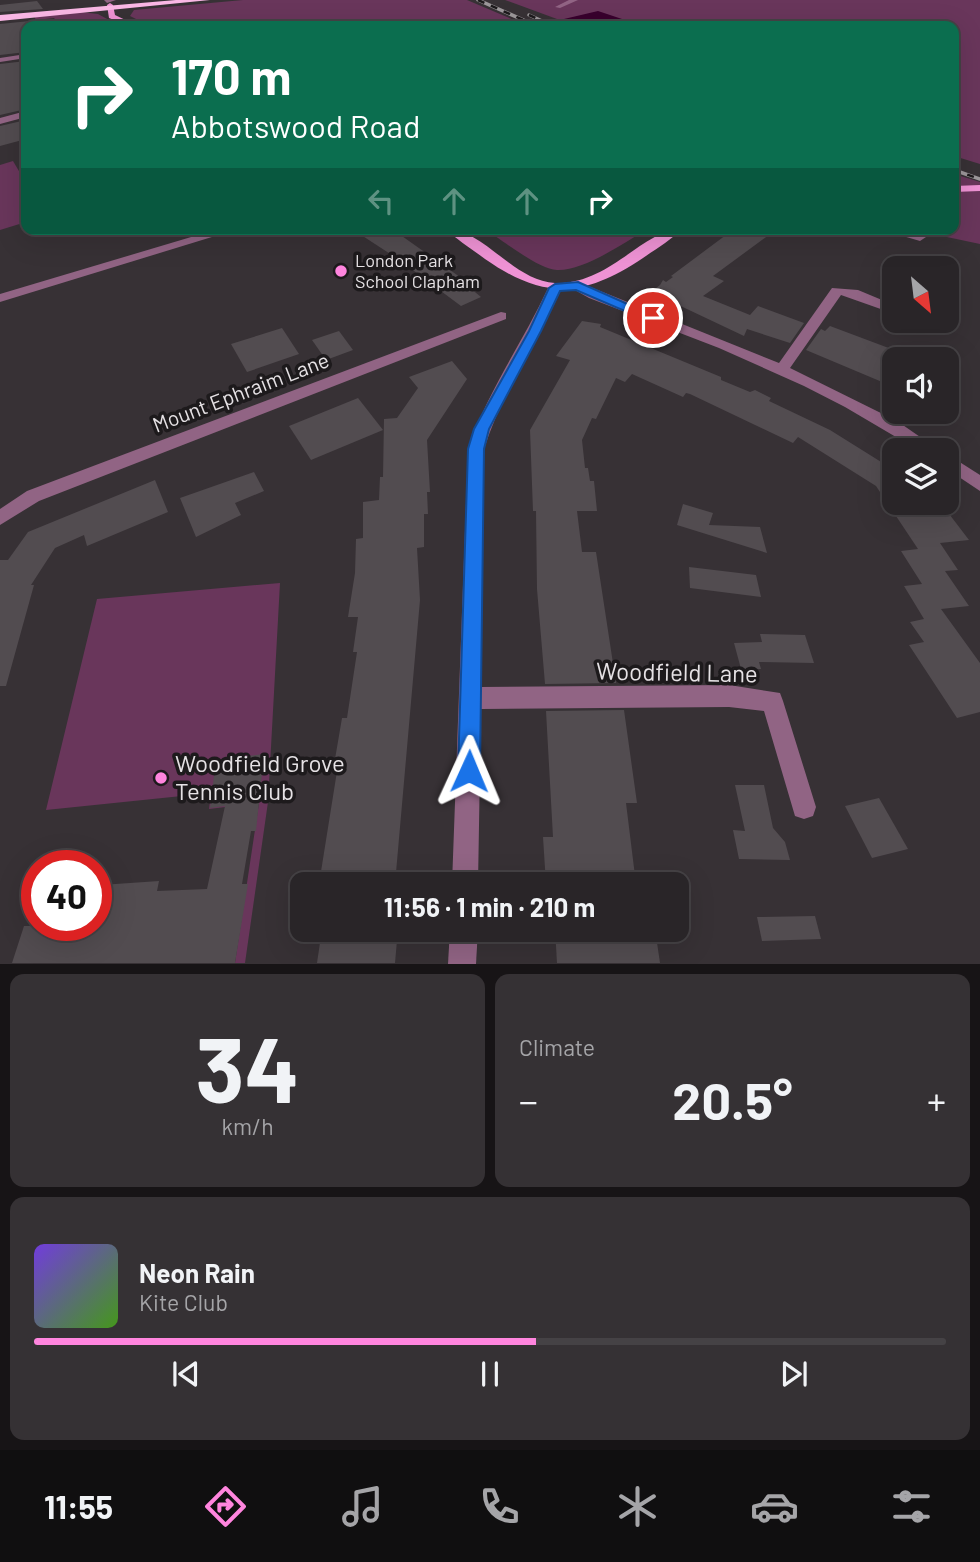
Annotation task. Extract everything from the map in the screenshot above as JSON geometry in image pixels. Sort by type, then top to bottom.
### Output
[{"type":"highway","points":[[70,9],[85,2],[123,6],[206,0]]},
{"type":"highway","points":[[0,18],[110,4]]},
{"type":"main road","points":[[110,4],[112,16],[123,20],[123,6]]},
{"type":"main road","points":[[959,189],[980,188]]},
{"type":"main road","points":[[461,235],[532,281],[555,288],[578,286],[621,265],[667,235]]},
{"type":"street","points":[[567,10],[558,7],[575,0]]},
{"type":"street","points":[[0,60],[21,57]]},
{"type":"street","points":[[0,121],[21,115]]},
{"type":"street","points":[[0,298],[24,288],[211,235]]},
{"type":"street","points":[[911,235],[920,237]]},
{"type":"street","points":[[578,286],[594,295],[782,369],[913,438]]},
{"type":"street","points":[[466,872],[476,449],[487,415],[535,331],[555,288]]},
{"type":"street","points":[[782,369],[837,290],[853,293],[882,305]]},
{"type":"street","name":"Mount Ephraim Lane","points":[[0,518],[33,496],[501,316]]},
{"type":"street","points":[[959,469],[980,484]]},
{"type":"street","name":"Woodfield Lane","points":[[471,698],[729,696],[772,701],[804,807]]},
{"type":"street","points":[[462,964],[463,942]]},
{"type":"shaded area","points":[[243,0],[467,0],[516,21],[140,21],[130,16],[134,10]]},
{"type":"shaded area","points":[[505,0],[980,0],[980,164],[959,158],[959,21],[562,21]]},
{"type":"shaded area","points":[[598,11],[628,21],[569,21],[564,19]]},
{"type":"shaded area","points":[[81,12],[98,14],[111,21],[57,21],[54,18],[36,20],[34,16]]},
{"type":"shaded area","points":[[13,161],[21,175],[21,224],[0,230],[0,165]]},
{"type":"shaded area","points":[[959,176],[980,182],[980,244],[937,235],[959,235]]},
{"type":"shaded area","points":[[494,235],[637,235],[591,261],[568,269],[549,268]]},
{"type":"shaded area","name":"Woodfield Grove Tennis Club","points":[[280,583],[268,802],[245,963],[235,963],[259,803],[209,809],[211,793],[46,810],[97,599]]},
{"type":"building","points":[[37,1],[43,9],[0,12],[0,5]]},
{"type":"building","points":[[21,22],[21,53],[0,55],[0,24]]},
{"type":"building","points":[[21,62],[21,110],[0,115],[0,64]]},
{"type":"building","points":[[21,121],[21,140],[0,146],[0,126]]},
{"type":"building","points":[[361,235],[400,235],[474,287],[470,288],[481,297],[461,306]]},
{"type":"building","points":[[726,235],[769,235],[713,276],[724,281],[703,296],[750,315],[758,306],[804,323],[790,343],[747,329],[744,336],[651,292],[663,280],[666,282],[673,277],[671,276]]},
{"type":"building","points":[[582,321],[601,324],[600,327],[721,377],[721,380],[750,392],[755,390],[771,398],[769,401],[830,430],[882,462],[882,495],[876,486],[798,437],[793,443],[690,394],[686,393],[683,397],[632,374],[625,382],[616,378],[596,419],[592,418],[582,440],[585,468],[588,468],[590,481],[594,481],[597,511],[577,511],[582,552],[596,552],[616,683],[545,684],[537,589],[536,511],[533,511],[530,430],[570,360],[556,356]]},
{"type":"building","points":[[830,326],[886,347],[882,347],[882,382],[806,350],[821,329],[825,331]]},
{"type":"building","points":[[282,328],[299,354],[247,372],[231,344]]},
{"type":"building","points":[[339,331],[353,350],[326,360],[312,340]]},
{"type":"building","points":[[452,361],[467,379],[427,440],[430,492],[427,492],[428,514],[424,514],[424,547],[417,548],[420,600],[396,872],[321,872],[338,765],[334,765],[342,718],[347,718],[357,652],[353,652],[358,617],[348,617],[355,573],[356,539],[363,538],[363,502],[379,500],[380,477],[383,477],[384,419],[397,418],[418,388],[409,377]]},
{"type":"building","points":[[358,398],[383,430],[311,460],[289,426]]},
{"type":"building","points":[[254,472],[264,491],[235,503],[241,515],[196,537],[180,498]]},
{"type":"building","points":[[155,480],[168,512],[87,546],[84,535],[55,548],[31,585],[34,585],[6,686],[0,686],[0,560],[8,560],[28,532]]},
{"type":"building","points":[[683,504],[713,513],[709,525],[760,527],[767,553],[677,525]]},
{"type":"building","points":[[895,515],[950,515],[969,540],[940,543],[958,570],[945,571],[969,606],[941,609],[980,663],[980,712],[957,718],[909,645],[924,642],[910,622],[924,619],[904,586],[922,584],[901,551],[918,549]]},
{"type":"building","points":[[689,567],[756,575],[761,597],[690,588]]},
{"type":"building","points":[[760,634],[805,635],[814,663],[759,662],[761,669],[741,669],[734,643],[762,642]]},
{"type":"building","points":[[624,710],[637,803],[626,803],[635,872],[545,872],[543,837],[553,837],[546,711]]},
{"type":"building","points":[[264,754],[256,831],[251,831],[242,884],[248,884],[235,963],[12,963],[21,935],[21,941],[112,941],[112,884],[159,881],[157,891],[207,889],[225,806],[210,808],[216,760]]},
{"type":"building","points":[[735,785],[764,785],[773,828],[785,842],[790,860],[739,859],[733,830],[745,831]]},
{"type":"building","points":[[879,798],[908,849],[872,858],[845,806]]},
{"type":"building","points":[[815,916],[821,939],[762,941],[757,917]]},
{"type":"building","points":[[320,942],[397,942],[395,963],[317,963]]},
{"type":"building","points":[[556,942],[657,942],[660,963],[557,963]]},
{"type":"railway","points":[[478,0],[526,21]]},
{"type":"railway","points":[[529,15],[542,21]]},
{"type":"railway","points":[[959,172],[980,179]]},
{"type":"place","name":"London Park School Clapham","points":[[341,271]]},
{"type":"place","name":"Woodfield Grove Tennis Club","points":[[161,778]]},
{"type":"route","points":[[469,771],[476,449],[481,429],[535,331],[555,288],[578,286],[653,318]]}]
